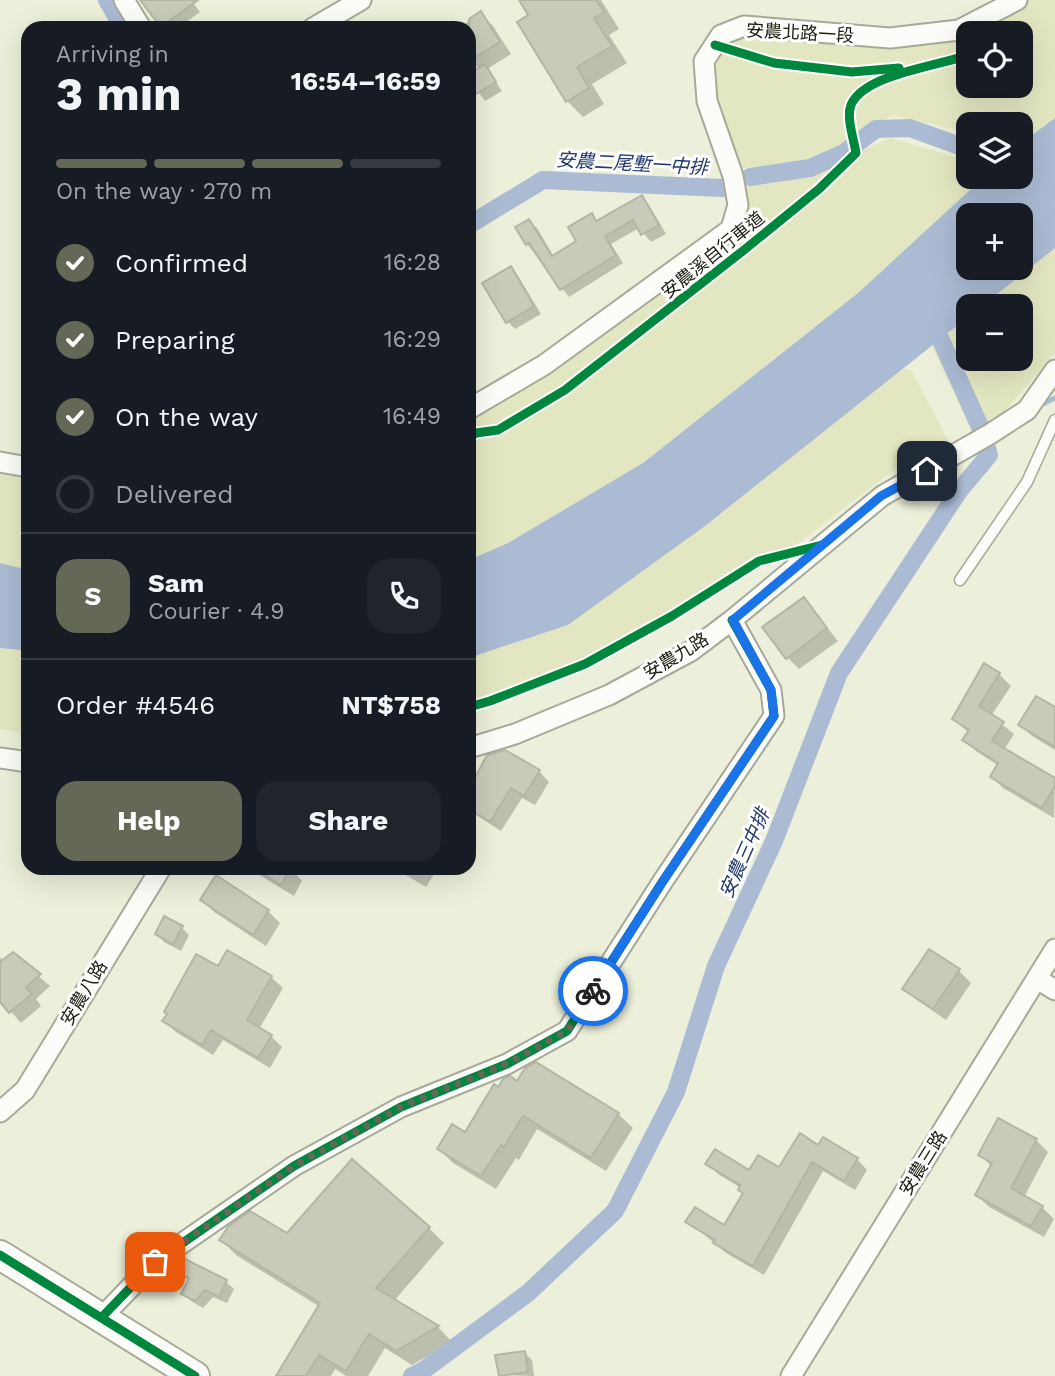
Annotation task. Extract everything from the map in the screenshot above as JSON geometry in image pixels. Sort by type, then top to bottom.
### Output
[{"type":"street","points":[[124,0],[137,21]]},
{"type":"street","points":[[325,21],[361,0]]},
{"type":"street","name":"安農北路一段","points":[[476,405],[544,365],[731,229],[738,205],[737,196],[733,176],[707,101],[704,61],[721,35],[744,26],[890,38],[959,30],[1017,0]]},
{"type":"street","name":"安農九路","points":[[476,746],[515,734],[609,695],[691,651],[733,620],[881,496],[1027,410],[1055,370]]},
{"type":"street","points":[[0,462],[21,466]]},
{"type":"street","points":[[102,1317],[155,1262],[294,1166],[401,1107],[507,1064],[567,1031],[663,881],[774,716],[771,690],[733,620]]},
{"type":"street","points":[[0,758],[21,761]]},
{"type":"street","name":"安農八路","points":[[0,1112],[24,1090],[157,875]]},
{"type":"street","name":"安農三路","points":[[791,1376],[1055,949]]},
{"type":"street","points":[[1037,979],[1055,990]]},
{"type":"street","points":[[0,1255],[195,1376]]},
{"type":"lane","points":[[961,580],[1027,482],[1055,420]]},
{"type":"green space","points":[[1017,0],[1055,0],[1055,118],[1033,134],[1033,112],[956,112],[956,129],[892,115],[825,153],[786,165],[731,169],[704,61],[721,35],[956,30],[956,98],[1033,98],[1033,21],[976,21]]},
{"type":"green space","points":[[891,138],[956,157],[956,189],[971,189],[858,293],[643,463],[508,543],[476,557],[476,404],[731,229],[735,186],[785,180],[833,167],[856,153]]},
{"type":"green space","points":[[1055,247],[1055,353],[1004,412],[971,430],[932,346],[956,327],[956,371],[1033,371],[1033,294],[996,294],[1014,280],[1033,280],[1033,265]]},
{"type":"green space","points":[[903,369],[911,370],[949,442],[890,473],[796,545],[759,561],[672,616],[585,664],[476,705],[476,656],[568,625],[705,526]]},
{"type":"green space","points":[[0,462],[21,466],[21,568],[0,563]]},
{"type":"green space","points":[[0,648],[21,650],[21,733],[0,729]]},
{"type":"water","points":[[1055,118],[1055,248],[1033,265],[1033,203],[956,203],[956,280],[1015,280],[997,294],[956,294],[956,327],[705,526],[568,625],[476,656],[476,557],[508,543],[643,463],[858,293],[971,189],[1033,189],[1033,134]]},
{"type":"water","points":[[0,563],[21,568],[21,650],[0,648]]},
{"type":"building","points":[[140,0],[198,0],[169,21],[156,21]]},
{"type":"building","points":[[519,0],[596,0],[604,12],[594,18],[612,46],[577,67],[589,88],[566,102],[517,22],[528,15]]},
{"type":"building","points":[[481,11],[500,42],[476,57],[476,21],[469,19]]},
{"type":"building","points":[[485,64],[496,82],[476,94],[476,70]]},
{"type":"building","points":[[642,195],[659,225],[641,235],[633,220],[605,236],[616,255],[560,290],[515,227],[529,219],[552,256],[576,241],[568,227],[592,213],[596,221]]},
{"type":"building","points":[[511,266],[534,306],[506,323],[482,283]]},
{"type":"building","points":[[804,597],[827,628],[786,659],[762,627]]},
{"type":"building","points":[[984,663],[1000,673],[979,706],[1004,722],[992,741],[1055,778],[1055,786],[1042,808],[990,777],[998,763],[962,740],[969,730],[952,719]]},
{"type":"building","points":[[1036,696],[1055,707],[1055,747],[1018,725]]},
{"type":"building","points":[[505,750],[540,770],[524,796],[511,788],[490,822],[476,813],[476,776],[487,755]]},
{"type":"building","points":[[216,875],[269,910],[253,935],[200,900]]},
{"type":"building","points":[[265,875],[287,875],[281,885]]},
{"type":"building","points":[[164,916],[183,926],[173,944],[155,934]]},
{"type":"building","points":[[929,949],[960,969],[933,1009],[902,989]]},
{"type":"building","points":[[227,950],[272,976],[247,1020],[272,1035],[258,1058],[211,1030],[202,1045],[162,1021],[167,1014],[164,1012],[196,954],[218,966]]},
{"type":"building","points":[[13,952],[41,974],[26,987],[32,994],[9,1013],[0,1002],[0,962]]},
{"type":"building","points":[[536,1062],[619,1113],[591,1158],[523,1116],[504,1147],[501,1145],[481,1176],[437,1149],[452,1124],[465,1132],[494,1084],[498,1087],[503,1079],[510,1076],[517,1081],[525,1068]]},
{"type":"building","points":[[998,1118],[1037,1139],[1011,1188],[1043,1206],[1031,1226],[975,1195],[992,1163],[978,1155]]},
{"type":"building","points":[[800,1133],[818,1145],[823,1137],[858,1158],[844,1181],[812,1162],[753,1266],[713,1243],[715,1240],[685,1222],[695,1207],[724,1225],[743,1193],[738,1190],[740,1185],[705,1164],[715,1149],[749,1170],[758,1155],[779,1167]]},
{"type":"building","points":[[352,1159],[430,1227],[376,1288],[439,1326],[396,1351],[369,1334],[346,1371],[319,1355],[306,1376],[276,1376],[320,1303],[219,1240],[228,1227],[250,1211],[287,1233]]},
{"type":"building","points":[[183,1258],[227,1280],[219,1297],[205,1290],[195,1301],[181,1294],[189,1278],[176,1272]]},
{"type":"building","points":[[525,1351],[528,1372],[499,1376],[495,1355]]},
{"type":"waterway","name":"安農二尾塹一中排","points":[[107,0],[119,21]]},
{"type":"waterway","name":"安農二尾塹一中排","points":[[750,177],[810,168],[844,153],[876,129],[910,128],[956,145]]},
{"type":"waterway","name":"安農二尾塹一中排","points":[[476,221],[543,180],[722,188]]},
{"type":"waterway","name":"安農三中排","points":[[412,1376],[424,1370],[528,1293],[615,1211],[676,1092],[716,966],[774,841],[839,673],[959,491],[989,455],[982,431],[931,318]]},
{"type":"waterway","points":[[1039,406],[1055,398]]},
{"type":"cycle path","points":[[715,45],[774,63],[852,72],[899,68]]},
{"type":"cycle path","name":"安農溪自行車道","points":[[476,433],[498,430],[565,390],[819,189],[856,153],[849,116],[851,105],[859,94],[886,78],[956,59]]},
{"type":"cycle path","points":[[476,705],[585,664],[672,616],[759,561],[822,545]]},
{"type":"cycle path","points":[[102,1317],[155,1262],[294,1166],[401,1107],[507,1064],[567,1031],[663,881],[774,716],[771,690],[732,620]]},
{"type":"cycle path","points":[[0,1255],[195,1376]]},
{"type":"way so far","points":[[155,1262],[294,1166],[401,1107],[507,1064],[567,1031],[593,991]]},
{"type":"route","points":[[593,991],[774,716],[771,690],[733,620],[881,496],[927,471]]}]
